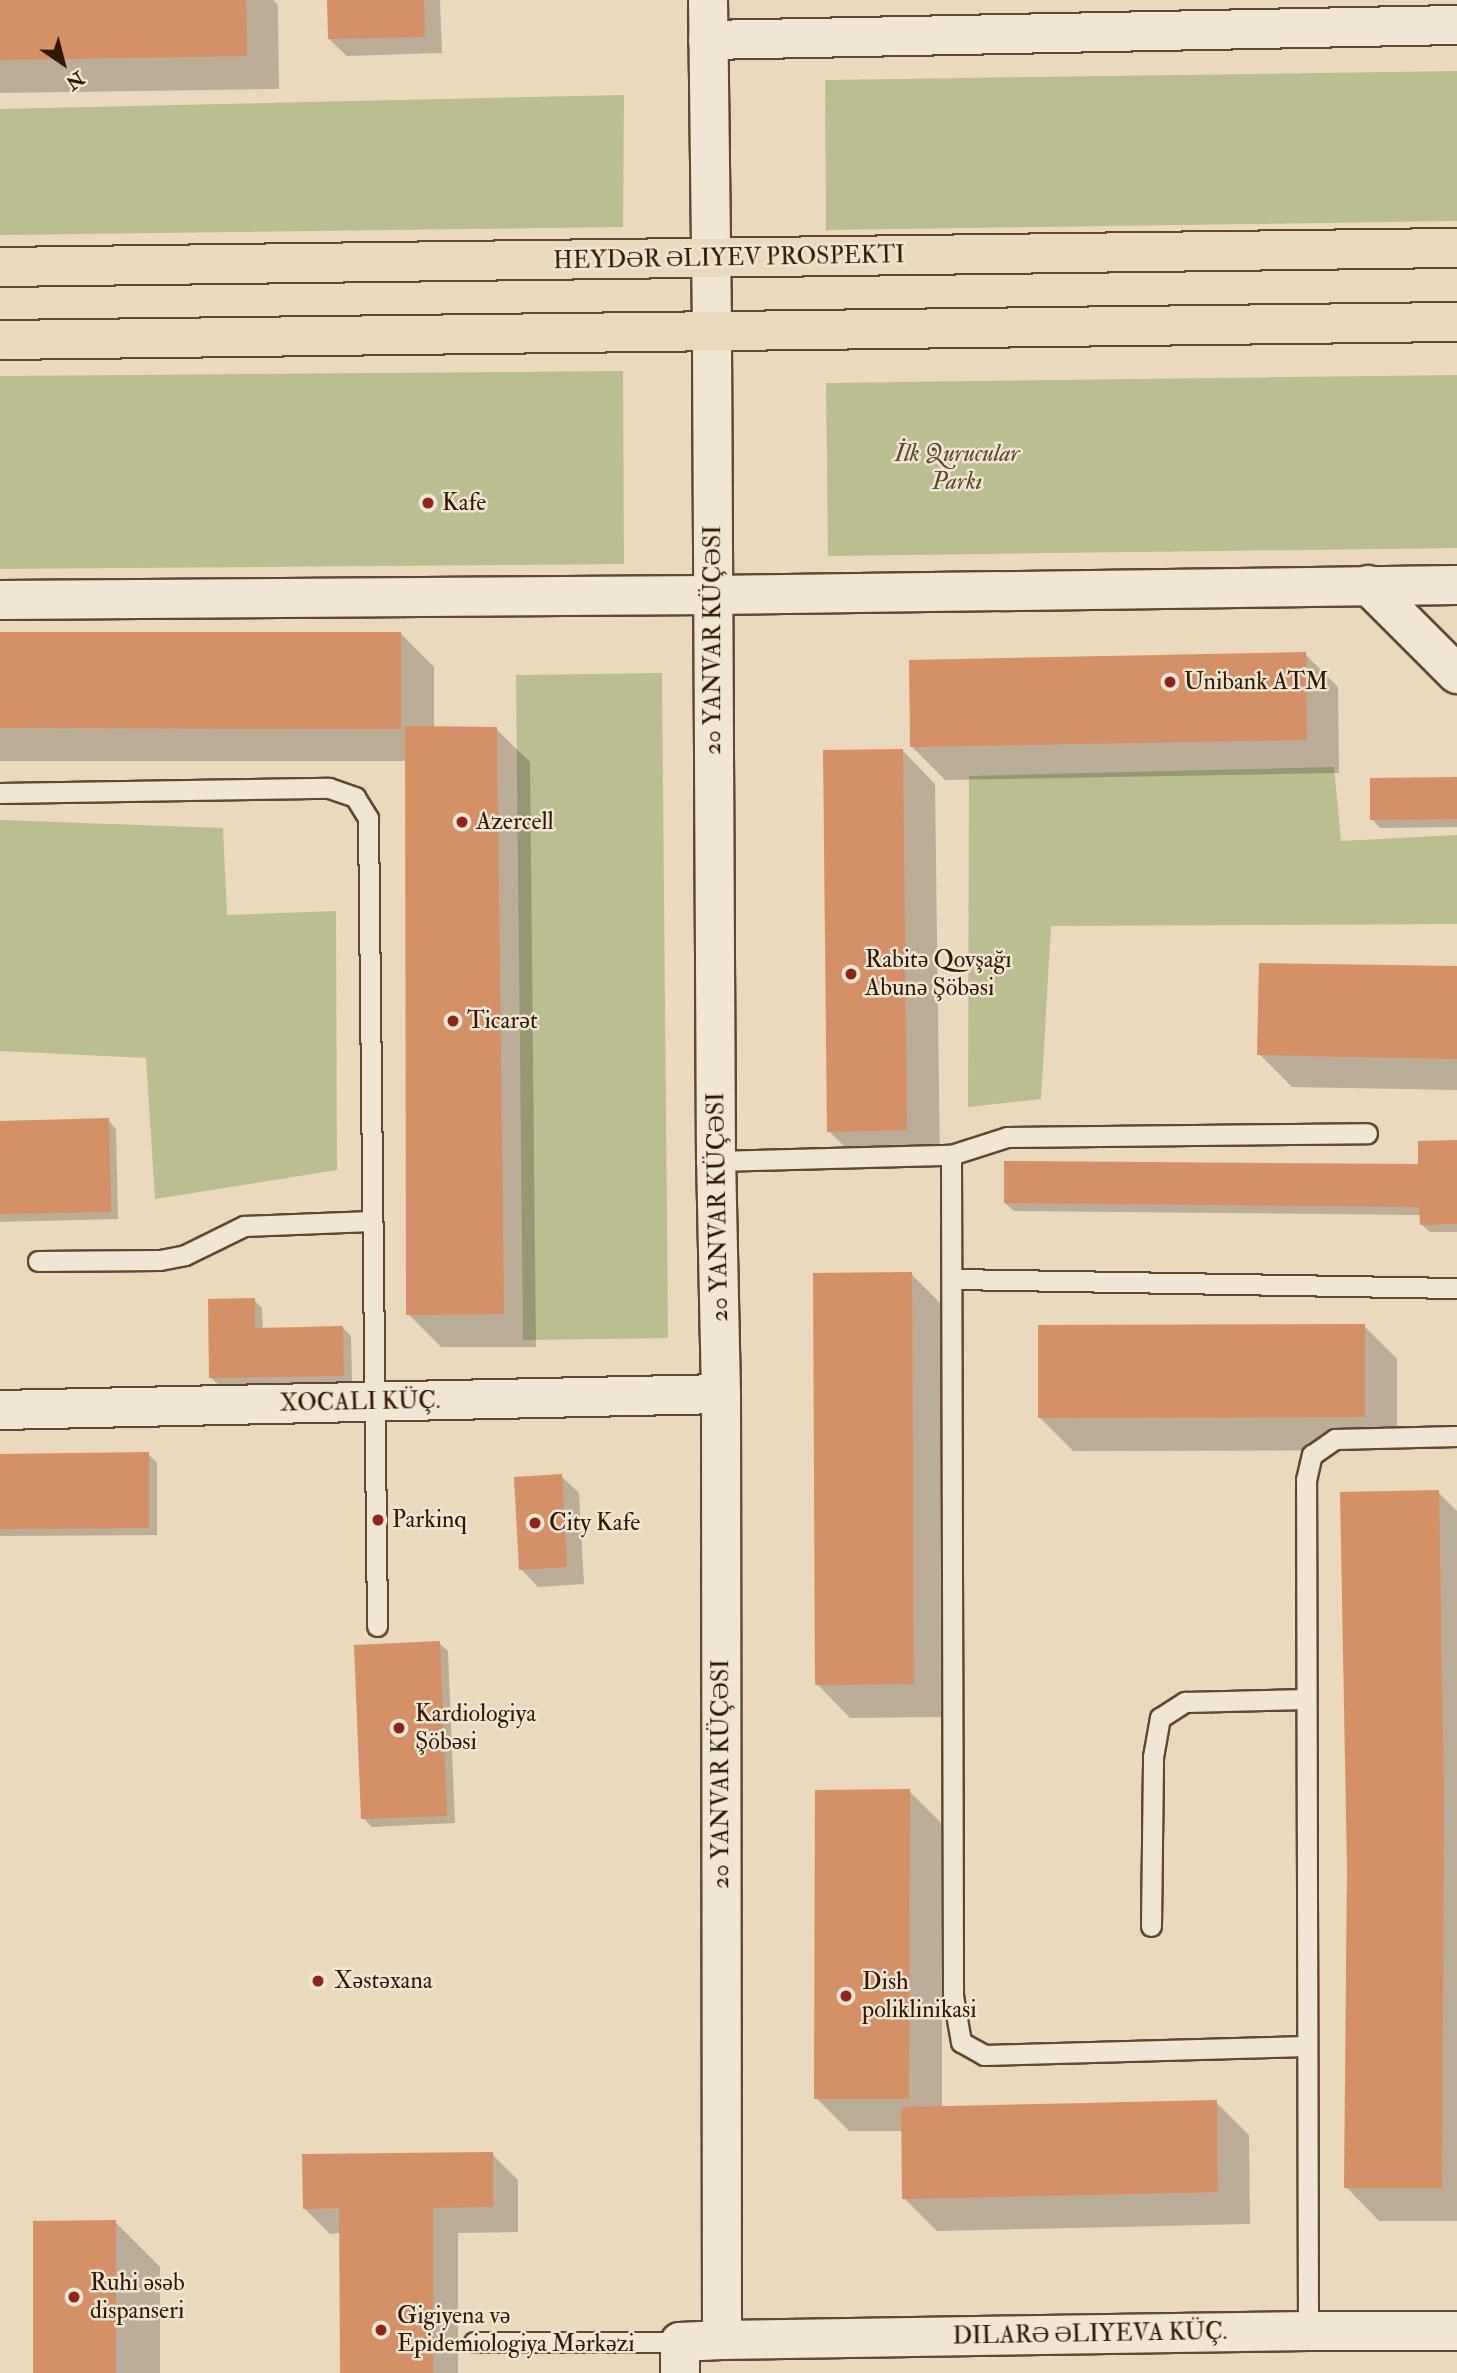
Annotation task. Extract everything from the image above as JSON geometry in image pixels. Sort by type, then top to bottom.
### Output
[{"type":"main road","name":"HEYDƏR ƏLIYEV PROSPEKTI","points":[[0,267],[1457,248]]},
{"type":"main road","points":[[0,340],[712,334],[1457,322]]},
{"type":"street","name":"20 YANVAR KÜÇƏSI","points":[[708,0],[716,1161],[721,1394],[722,2340]]},
{"type":"street","points":[[708,40],[1457,25]]},
{"type":"street","points":[[1368,585],[1457,674]]},
{"type":"street","points":[[0,600],[713,595],[1457,585]]},
{"type":"street","points":[[0,1409],[721,1394]]},
{"type":"street","name":"DILARƏ ƏLIYEVA KÜÇ.","points":[[722,2340],[1308,2330],[1457,2331]]},
{"type":"street","points":[[680,2357],[722,2340]]},
{"type":"lane","points":[[0,793],[329,788],[355,797],[368,818],[377,1626]]},
{"type":"lane","points":[[716,1161],[951,1155],[1007,1137],[1367,1133]]},
{"type":"lane","points":[[951,1155],[954,1279],[953,1996],[961,2042],[984,2055],[1307,2046]]},
{"type":"lane","points":[[38,1261],[160,1260],[185,1255],[244,1226],[371,1221]]},
{"type":"lane","points":[[954,1279],[1457,1288]]},
{"type":"lane","points":[[1308,2330],[1306,1480],[1312,1455],[1335,1439],[1457,1436]]},
{"type":"lane","points":[[1151,1926],[1153,1757],[1160,1718],[1185,1702],[1306,1699]]},
{"type":"lane","points":[[474,2342],[680,2357]]},
{"type":"green space","points":[[1457,71],[1457,221],[826,230],[825,80]]},
{"type":"green space","points":[[624,95],[623,227],[0,235],[0,109]]},
{"type":"green space","points":[[623,371],[624,564],[0,569],[0,376]]},
{"type":"green space","name":"İlk Qurucular Parkı","points":[[1457,375],[1457,548],[828,556],[826,383]]},
{"type":"green space","points":[[662,673],[668,1338],[523,1340],[516,675]]},
{"type":"green space","points":[[1334,767],[1341,841],[1457,835],[1457,924],[1051,926],[1041,1099],[968,1107],[969,776]]},
{"type":"green space","points":[[0,820],[223,828],[227,915],[336,911],[337,1170],[155,1199],[146,1058],[0,1051]]},
{"type":"building","points":[[0,0],[246,0],[247,56],[0,60]]},
{"type":"building","points":[[327,0],[424,0],[425,37],[328,39]]},
{"type":"building","points":[[0,632],[401,632],[401,729],[0,728]]},
{"type":"building","points":[[1306,652],[1307,740],[910,747],[909,660]]},
{"type":"building","name":"Ticarət","points":[[405,726],[497,727],[504,1314],[406,1315]]},
{"type":"building","points":[[903,749],[907,1130],[827,1132],[823,750]]},
{"type":"building","points":[[1457,777],[1457,819],[1370,820],[1370,778]]},
{"type":"building","points":[[1259,963],[1457,966],[1457,1059],[1257,1055]]},
{"type":"building","points":[[109,1118],[111,1212],[0,1214],[0,1121]]},
{"type":"building","points":[[1457,1140],[1457,1224],[1420,1225],[1419,1207],[1004,1203],[1004,1161],[1418,1164],[1418,1141]]},
{"type":"building","points":[[912,1272],[914,1684],[815,1685],[813,1273]]},
{"type":"building","points":[[255,1298],[255,1328],[343,1326],[344,1376],[209,1378],[208,1299]]},
{"type":"building","points":[[1365,1324],[1365,1417],[1038,1418],[1038,1325]]},
{"type":"building","points":[[149,1452],[149,1528],[0,1529],[0,1454]]},
{"type":"building","points":[[562,1474],[567,1567],[519,1570],[514,1477]]},
{"type":"building","points":[[1439,1490],[1444,1805],[1442,2188],[1344,2188],[1347,1868],[1340,1492]]},
{"type":"building","points":[[440,1641],[447,1816],[361,1819],[354,1645]]},
{"type":"building","points":[[910,1789],[909,2099],[814,2099],[815,1790]]},
{"type":"building","points":[[1217,2100],[1218,2192],[902,2199],[901,2107]]},
{"type":"building","points":[[493,2152],[493,2207],[433,2208],[433,2373],[340,2373],[339,2208],[303,2209],[302,2154]]},
{"type":"building","name":"Ruhi əsəb dispanseri","points":[[116,2220],[116,2373],[33,2373],[33,2221]]},
{"type":"place","name":"Kafe","points":[[428,503]]},
{"type":"place","name":"Unibank ATM","points":[[1170,682]]},
{"type":"place","name":"Azercell","points":[[462,822]]},
{"type":"place","name":"Rabitə Qovşağı Abunə Şöbəsi","points":[[851,974]]},
{"type":"place","name":"Ticarət","points":[[453,1021]]},
{"type":"place","name":"Parkinq","points":[[378,1520]]},
{"type":"place","name":"City Kafe","points":[[535,1523]]},
{"type":"place","name":"Kardiologiya Şöbəsi","points":[[399,1728]]},
{"type":"place","name":"Xəstəxana","points":[[318,1981]]},
{"type":"place","name":"Dish poliklinikasi","points":[[846,1996]]},
{"type":"place","name":"Ruhi əsəb dispanseri","points":[[74,2297]]},
{"type":"place","name":"Gigiyena və Epidemiologiya Mərkəzi","points":[[381,2330]]}]
